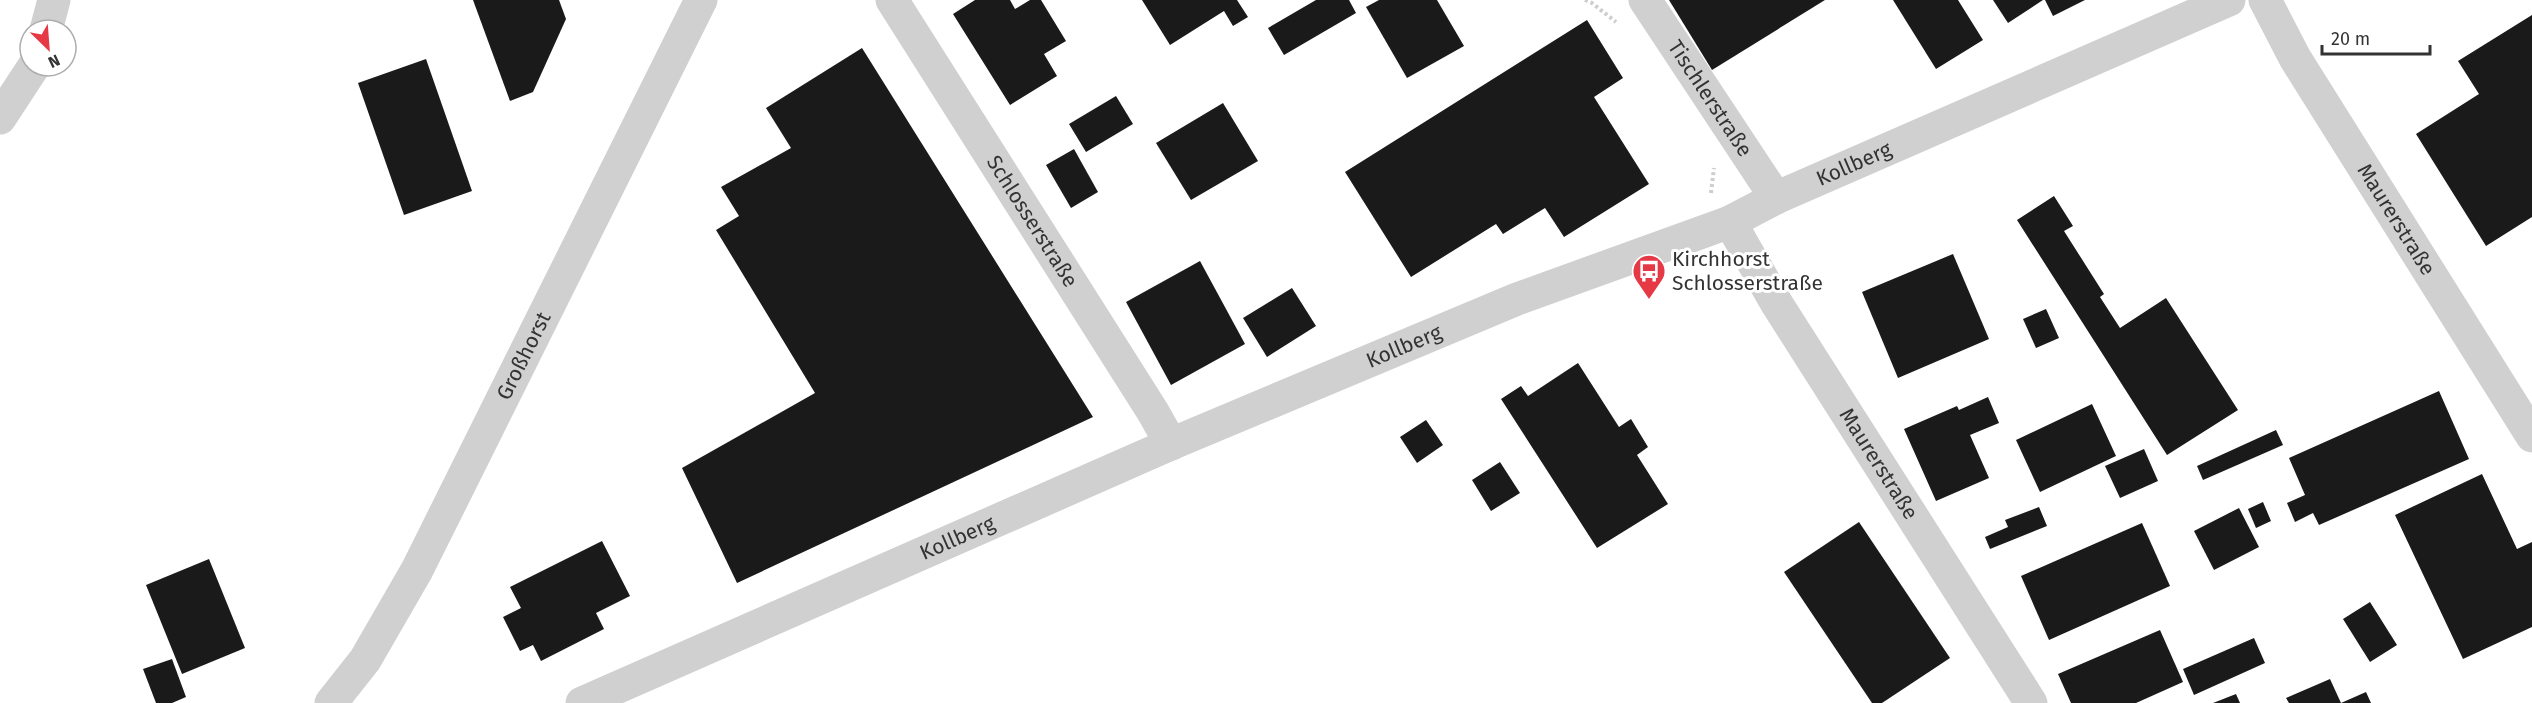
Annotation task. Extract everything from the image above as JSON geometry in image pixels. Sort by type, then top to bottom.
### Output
[{"type":"street","points":[[49,18],[54,0]]},
{"type":"street","name":"Großhorst","points":[[330,703],[365,660],[417,570],[701,0]]},
{"type":"street","name":"Schlosserstraße","points":[[892,0],[1171,444]]},
{"type":"street","name":"Tischlerstraße","points":[[1645,0],[1776,198]]},
{"type":"street","name":"Kollberg","points":[[582,703],[1171,444],[1517,299],[1721,210],[1776,198],[2229,0]]},
{"type":"street","name":"Maurerstraße","points":[[2265,0],[2295,58],[2532,436]]},
{"type":"street","points":[[0,118],[26,78]]},
{"type":"street","name":"Maurerstraße","points":[[1721,210],[1777,304],[2031,703]]},
{"type":"path","points":[[1585,0],[1618,23]]},
{"type":"path","points":[[1714,164],[1721,210]]},
{"type":"building","points":[[473,0],[559,0],[566,19],[533,92],[510,101]]},
{"type":"building","points":[[975,0],[1010,0],[1015,9],[1030,0],[1041,0],[1066,41],[1044,54],[1057,76],[1010,105],[953,14]]},
{"type":"building","points":[[1142,0],[1237,0],[1248,17],[1233,26],[1224,11],[1170,45]]},
{"type":"building","points":[[1316,0],[1349,0],[1356,13],[1284,55],[1268,28]]},
{"type":"building","points":[[1379,0],[1437,0],[1464,46],[1407,78],[1366,7]]},
{"type":"building","points":[[1669,0],[1825,0],[1712,70]]},
{"type":"building","points":[[1893,0],[1958,0],[1983,40],[1936,69]]},
{"type":"building","points":[[1993,0],[2043,0],[2008,23]]},
{"type":"building","points":[[2045,0],[2085,0],[2053,16]]},
{"type":"building","points":[[2532,15],[2532,217],[2486,246],[2416,134],[2479,94],[2458,61]]},
{"type":"building","points":[[1587,20],[1623,78],[1594,97],[1649,184],[1564,237],[1545,208],[1503,234],[1496,224],[1411,277],[1345,172]]},
{"type":"building","points":[[862,48],[1093,417],[737,583],[682,468],[815,393],[716,230],[739,216],[721,187],[791,148],[766,108]]},
{"type":"building","points":[[426,59],[472,191],[404,215],[358,83]]},
{"type":"building","points":[[1116,96],[1133,124],[1086,152],[1069,124]]},
{"type":"building","points":[[1223,103],[1258,161],[1191,200],[1156,143]]},
{"type":"building","points":[[1074,149],[1098,192],[1071,208],[1046,165]]},
{"type":"building","points":[[2054,196],[2073,226],[2064,231],[2104,294],[2100,297],[2120,328],[2166,298],[2238,410],[2167,455],[2017,220]]},
{"type":"building","points":[[1953,254],[1989,339],[1898,378],[1862,292]]},
{"type":"building","points":[[1200,261],[1245,344],[1171,385],[1126,302]]},
{"type":"building","points":[[1292,288],[1316,326],[1267,357],[1243,318]]},
{"type":"building","points":[[2046,309],[2059,338],[2036,348],[2023,319]]},
{"type":"building","points":[[1578,363],[1619,427],[1631,419],[1648,447],[1637,455],[1668,504],[1597,548],[1501,399],[1521,386],[1528,396]]},
{"type":"building","points":[[2439,391],[2469,459],[2319,525],[2313,513],[2295,522],[2287,503],[2305,495],[2289,458]]},
{"type":"building","points":[[1988,397],[1999,423],[1970,435],[1989,478],[1936,501],[1904,429],[1957,406],[1959,410]]},
{"type":"building","points":[[2092,404],[2116,456],[2040,492],[2016,440]]},
{"type":"building","points":[[1426,420],[1443,445],[1417,463],[1400,437]]},
{"type":"building","points":[[2276,430],[2283,445],[2203,480],[2197,466]]},
{"type":"building","points":[[2144,449],[2158,481],[2120,498],[2105,466]]},
{"type":"building","points":[[1500,462],[1520,493],[1491,511],[1472,480]]},
{"type":"building","points":[[2482,474],[2517,549],[2532,542],[2532,627],[2463,659],[2395,515]]},
{"type":"building","points":[[2263,502],[2271,521],[2256,528],[2248,509]]},
{"type":"building","points":[[2039,507],[2047,526],[1990,549],[1985,537],[2008,527],[2005,520]]},
{"type":"building","points":[[2239,508],[2259,547],[2214,570],[2194,531]]},
{"type":"building","points":[[1859,522],[1950,658],[1882,703],[1872,703],[1784,572]]},
{"type":"building","points":[[2142,523],[2170,586],[2049,640],[2021,576]]},
{"type":"building","points":[[602,541],[630,596],[596,613],[604,629],[541,661],[533,645],[520,651],[503,617],[521,608],[510,587]]},
{"type":"building","points":[[209,559],[245,648],[182,674],[146,585]]},
{"type":"building","points":[[2370,602],[2397,645],[2370,662],[2343,619]]},
{"type":"building","points":[[2160,630],[2183,682],[2136,703],[2071,703],[2058,674]]},
{"type":"building","points":[[2254,638],[2265,663],[2194,695],[2183,669]]},
{"type":"building","points":[[172,659],[186,697],[172,703],[156,703],[143,669]]},
{"type":"building","points":[[2330,679],[2341,703],[2289,703],[2286,698]]},
{"type":"building","points":[[2366,692],[2371,703],[2341,703]]},
{"type":"building","points":[[2236,694],[2240,703],[2213,703]]},
{"type":"place","name":"Kirchhorst Schlosserstraße","points":[[1649,300]]}]
